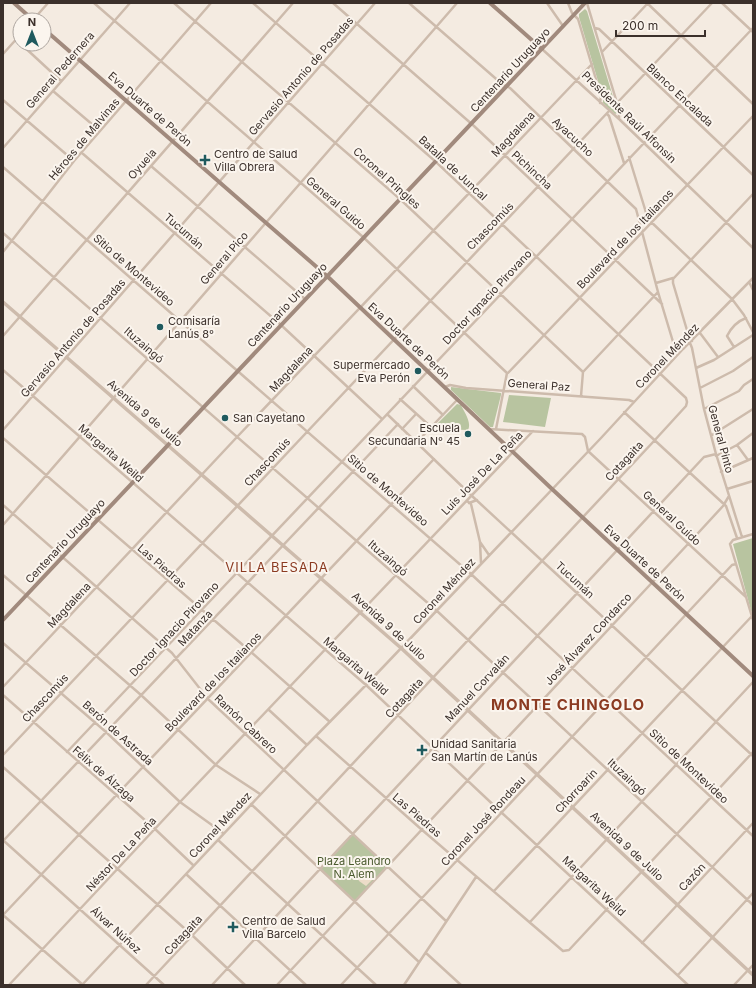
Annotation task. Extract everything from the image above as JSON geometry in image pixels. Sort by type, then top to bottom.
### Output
[{"type":"main road","points":[[14,3],[24,12]]},
{"type":"main road","name":"Presidente Raúl Alfonsín","points":[[490,3],[542,49]]},
{"type":"main road","name":"Centenario Uruguayo","points":[[3,620],[562,26],[586,3]]},
{"type":"main road","name":"Eva Duarte de Perón","points":[[52,36],[327,276],[457,400],[753,676]]},
{"type":"street","points":[[40,12],[48,3]]},
{"type":"street","name":"General Guido","points":[[94,3],[364,237],[507,373]]},
{"type":"street","name":"General Pedernera","points":[[3,148],[130,3]]},
{"type":"street","name":"Coronel Pringles","points":[[174,3],[400,199],[583,372]]},
{"type":"street","name":"Héroes de Malvinas","points":[[3,252],[74,161],[211,3]]},
{"type":"street","name":"Batalla de Juncal","points":[[253,3],[435,161],[686,398],[687,402]]},
{"type":"street","name":"Oyuela","points":[[3,336],[293,3]]},
{"type":"street","name":"Pichincha","points":[[333,3],[471,123],[662,304]]},
{"type":"street","name":"Gervasio Antonio de Posadas","points":[[3,430],[375,3]]},
{"type":"street","name":"Ayacucho","points":[[409,3],[510,88],[608,181],[637,210],[642,232]]},
{"type":"street","name":"General Pico","points":[[3,525],[244,246],[457,3]]},
{"type":"street","points":[[547,3],[562,26]]},
{"type":"street","points":[[568,3],[571,11],[578,19],[601,96],[600,103]]},
{"type":"street","points":[[586,3],[617,103],[619,119]]},
{"type":"street","points":[[602,52],[648,3],[753,104]]},
{"type":"street","points":[[617,103],[712,3]]},
{"type":"street","points":[[722,3],[752,30]]},
{"type":"street","name":"Blanco Encalada","points":[[594,28],[599,29],[753,175]]},
{"type":"street","name":"Doctor Ignacio Pirovano","points":[[68,752],[427,370],[752,30]]},
{"type":"street","points":[[3,54],[12,44]]},
{"type":"street","name":"Presidente Raúl Alfonsín","points":[[542,49],[608,112],[619,119],[753,248]]},
{"type":"street","points":[[29,52],[61,81]]},
{"type":"street","name":"Magdalena","points":[[3,687],[237,437],[592,64]]},
{"type":"street","points":[[54,91],[100,131]]},
{"type":"street","points":[[3,100],[74,161]]},
{"type":"street","points":[[608,112],[624,163]]},
{"type":"street","name":"Chascomús","points":[[3,755],[608,112]]},
{"type":"street","name":"Boulevard de los Italianos","points":[[507,373],[753,116]]},
{"type":"street","name":"Tucumán","points":[[82,152],[280,325],[382,419]]},
{"type":"street","points":[[629,158],[646,215],[651,222],[732,300],[746,318],[753,334],[718,357],[696,368]]},
{"type":"street","points":[[151,166],[305,299]]},
{"type":"street","name":"Sitio de Montevideo","points":[[3,167],[432,538],[753,836]]},
{"type":"street","points":[[656,283],[673,279],[690,259],[753,194]]},
{"type":"street","points":[[642,232],[658,292],[678,356]]},
{"type":"street","name":"Ituzaingó","points":[[3,233],[396,576],[437,610],[753,905]]},
{"type":"street","name":"Coronel Méndez","points":[[83,985],[119,944],[260,794],[366,685],[753,278]]},
{"type":"street","name":"General Pinto","points":[[673,279],[691,342],[704,409],[716,455],[742,537]]},
{"type":"street","points":[[749,282],[753,290]]},
{"type":"street","points":[[582,396],[583,372],[658,292]]},
{"type":"street","name":"Avenida 9 de Julio","points":[[3,302],[401,648],[753,975]]},
{"type":"street","points":[[734,347],[727,336],[731,328],[742,319],[746,318]]},
{"type":"street","points":[[700,333],[718,357]]},
{"type":"street","points":[[700,388],[733,371],[753,357]]},
{"type":"street","name":"Margarita Weild","points":[[3,370],[366,685],[688,985]]},
{"type":"street","points":[[496,429],[507,373]]},
{"type":"street","points":[[704,409],[739,391],[744,385],[753,379]]},
{"type":"street","name":"General Paz","points":[[444,387],[450,385],[466,388],[629,400],[634,402]]},
{"type":"street","points":[[413,386],[443,415]]},
{"type":"street","points":[[400,399],[431,428]]},
{"type":"street","points":[[417,442],[457,400]]},
{"type":"street","name":"Cotagaita","points":[[146,985],[654,441],[686,406],[687,402]]},
{"type":"street","points":[[712,435],[716,434],[753,409]]},
{"type":"street","points":[[624,412],[724,504],[729,511],[737,538]]},
{"type":"street","name":"Tucumán","points":[[387,414],[472,496],[752,754]]},
{"type":"street","points":[[402,429],[416,414]]},
{"type":"street","name":"Matanza","points":[[3,841],[398,424]]},
{"type":"street","points":[[488,429],[582,434],[585,437],[588,451]]},
{"type":"street","name":"Luis José De La Peña","points":[[245,734],[468,502],[533,431]]},
{"type":"street","points":[[716,455],[737,445],[753,433]]},
{"type":"street","name":"Las Piedras","points":[[3,438],[202,611],[252,652],[330,722]]},
{"type":"street","points":[[737,445],[748,460]]},
{"type":"street","name":"General Guido","points":[[588,451],[746,597]]},
{"type":"street","name":"Manuel Corvalán","points":[[212,985],[689,473],[706,456],[716,455]]},
{"type":"street","points":[[722,472],[753,458]]},
{"type":"street","name":"Boulevard de los Italianos","points":[[3,915],[434,459]]},
{"type":"street","points":[[727,489],[753,481]]},
{"type":"street","name":"José Álvarez Condarco","points":[[277,985],[688,544],[724,504],[729,496]]},
{"type":"street","points":[[477,500],[468,502],[480,542],[481,563]]},
{"type":"street","name":"Ramón Cabrero","points":[[3,506],[177,658],[208,699],[446,921]]},
{"type":"street","points":[[753,534],[737,538],[730,544],[753,620]]},
{"type":"street","points":[[480,542],[489,555]]},
{"type":"street","name":"Coronel José Rondeau","points":[[342,985],[732,565],[736,564]]},
{"type":"street","points":[[3,575],[142,695],[216,765],[260,794]]},
{"type":"street","name":"Chorroarin","points":[[494,891],[752,616]]},
{"type":"street","name":"Berón de Astrada","points":[[3,643],[96,723],[180,802],[224,834]]},
{"type":"street","points":[[530,922],[753,682]]},
{"type":"street","name":"Félix de Álzaga","points":[[3,695],[155,829],[193,865]]},
{"type":"street","points":[[269,710],[307,745]]},
{"type":"street","name":"Néstor De La Peña","points":[[9,985],[245,734]]},
{"type":"street","name":"Las Piedras","points":[[316,736],[421,830],[494,891],[563,952],[569,950],[607,909]]},
{"type":"street","points":[[607,909],[752,754]]},
{"type":"street","points":[[3,767],[193,936],[245,985]]},
{"type":"street","points":[[251,804],[390,933],[419,962]]},
{"type":"street","name":"Cazón","points":[[642,942],[753,823]]},
{"type":"street","points":[[218,840],[376,985]]},
{"type":"street","name":"Álvar Núñez","points":[[3,841],[164,985]]},
{"type":"street","points":[[186,874],[306,985]]},
{"type":"street","points":[[404,985],[476,877]]},
{"type":"street","points":[[678,975],[753,893]]},
{"type":"street","points":[[3,915],[83,985]]},
{"type":"street","points":[[426,953],[461,985]]},
{"type":"street","points":[[734,985],[753,965]]},
{"type":"green space","points":[[585,9],[587,11],[617,110],[617,113],[615,114],[603,103],[603,98],[579,17],[579,14]]},
{"type":"green space","points":[[451,387],[501,393],[493,427],[490,427],[451,390]]},
{"type":"green space","points":[[509,395],[551,398],[545,427],[503,422]]},
{"type":"green space","points":[[457,404],[461,405],[467,417],[469,424],[468,430],[432,429]]},
{"type":"green space","points":[[753,538],[753,618],[733,544]]},
{"type":"green space","name":"Plaza Leandro N. Alem","points":[[352,834],[387,866],[355,901],[320,869]]},
{"type":"shaded area","points":[[359,871],[367,872],[373,879],[366,886],[359,881],[356,874]]},
{"type":"place","name":"Centro de Salud Villa Obrera","points":[[205,160]]},
{"type":"place","name":"Comisaría Lanús 8°","points":[[160,327]]},
{"type":"place","name":"Supermercado Eva Perón","points":[[418,371]]},
{"type":"place","name":"San Cayetano","points":[[225,418]]},
{"type":"place","name":"Escuela Secundaria N° 45","points":[[468,434]]},
{"type":"place","name":"Unidad Sanitaria San Martín de Lanús","points":[[422,750]]},
{"type":"place","name":"Centro de Salud Villa Barcelo","points":[[233,927]]},
{"type":"district","name":"VILLA BESADA","points":[[277,567]]},
{"type":"district","name":"MONTE CHINGOLO","points":[[568,704]]}]
